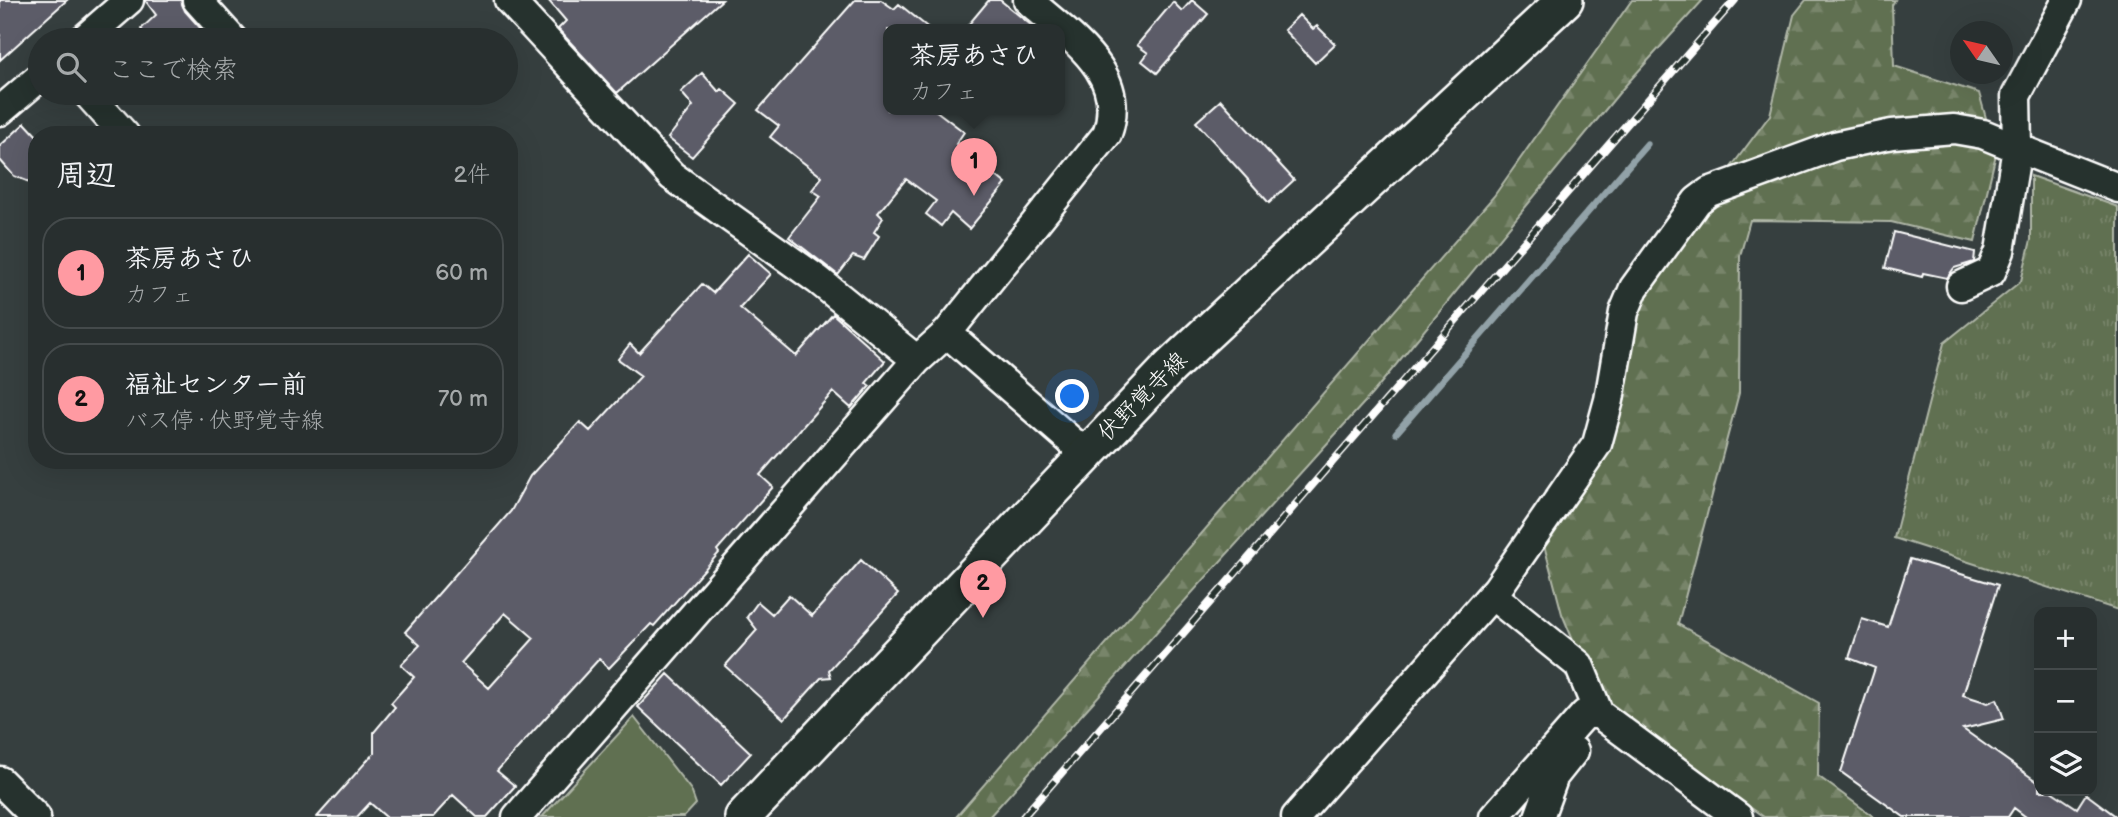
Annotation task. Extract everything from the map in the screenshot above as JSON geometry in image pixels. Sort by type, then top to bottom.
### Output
[{"type":"main road","name":"伏野覚寺線","points":[[743,817],[1085,453],[1170,367],[1565,0]]},
{"type":"street","points":[[97,28],[129,0]]},
{"type":"street","points":[[198,0],[222,28]]},
{"type":"street","points":[[509,0],[672,176],[818,280],[917,360]]},
{"type":"street","points":[[1028,0],[1054,24]]},
{"type":"street","points":[[1961,286],[1990,272],[2000,251],[2017,148],[2016,96],[2067,0]]},
{"type":"street","points":[[517,817],[917,360],[947,333],[1095,152],[1107,134],[1114,115],[1114,98],[1106,76],[1092,58],[1065,34]]},
{"type":"street","points":[[0,111],[28,87]]},
{"type":"street","points":[[98,105],[117,126]]},
{"type":"street","points":[[1296,817],[1492,595],[1597,444],[1609,401],[1624,312],[1634,288],[1697,201],[1709,192],[1835,146],[1892,134],[1954,129],[1983,134],[2118,188]]},
{"type":"street","points":[[947,333],[1085,453]]},
{"type":"street","points":[[1492,595],[1579,665],[1599,714],[1738,817]]},
{"type":"street","points":[[1494,817],[1585,715],[1599,714]]},
{"type":"street","points":[[1539,817],[1554,776],[1599,714]]},
{"type":"street","points":[[0,781],[36,817]]},
{"type":"green space","points":[[1632,0],[1703,0],[1624,87],[1372,394],[989,817],[956,817],[1494,196]]},
{"type":"green space","points":[[1806,0],[1895,0],[1892,5],[1894,66],[1979,93],[1996,154],[1975,242],[1891,222],[1750,220],[1740,256],[1739,393],[1678,624],[1819,703],[1818,776],[1874,817],[1764,817],[1614,711],[1592,667],[1575,645],[1562,614],[1544,545],[1640,301],[1702,206],[1770,115],[1794,15]]},
{"type":"green space","points":[[2031,176],[2118,207],[2118,610],[1894,538],[1944,343],[2021,281],[2031,240]]},
{"type":"green space","points":[[634,717],[691,790],[696,804],[684,817],[542,817]]},
{"type":"building","points":[[0,0],[67,0],[36,28],[28,28],[28,35],[0,60]]},
{"type":"building","points":[[145,0],[181,0],[185,11],[200,28],[142,28],[156,15]]},
{"type":"building","points":[[548,0],[722,0],[617,93],[558,29],[566,21]]},
{"type":"building","points":[[855,0],[881,0],[894,9],[899,4],[924,24],[883,24],[883,115],[942,115],[964,132],[956,144],[1006,184],[969,229],[951,213],[941,226],[926,214],[936,201],[906,179],[878,213],[883,218],[874,232],[879,236],[864,260],[853,256],[838,275],[789,237],[821,196],[812,190],[822,177],[770,137],[779,126],[758,110]]},
{"type":"building","points":[[989,0],[1000,0],[1030,24],[969,24]]},
{"type":"building","points":[[1192,0],[1208,14],[1157,73],[1142,61],[1148,53],[1137,45],[1173,2],[1182,11]]},
{"type":"building","points":[[1299,15],[1313,29],[1317,26],[1335,44],[1315,63],[1284,30]]},
{"type":"building","points":[[702,73],[719,92],[722,89],[739,104],[692,157],[668,138],[693,106],[681,92]]},
{"type":"building","points":[[1221,100],[1294,180],[1269,203],[1196,122]]},
{"type":"building","points":[[25,123],[28,126],[28,181],[14,176],[0,160],[0,146]]},
{"type":"building","points":[[1894,232],[1975,252],[1974,262],[1954,268],[1947,278],[1923,273],[1922,277],[1885,268]]},
{"type":"building","points":[[748,254],[771,274],[740,308],[796,356],[833,314],[885,361],[866,383],[870,386],[851,408],[833,392],[760,475],[773,487],[717,550],[719,553],[654,626],[651,624],[609,668],[599,659],[497,771],[515,786],[487,817],[477,817],[453,795],[433,817],[386,817],[370,803],[357,817],[317,817],[374,753],[374,732],[395,707],[391,703],[414,677],[401,665],[420,645],[405,632],[511,511],[530,476],[580,422],[590,431],[641,376],[618,359],[630,344],[639,353],[702,284],[713,293]],"holes":[[[505,613],[534,638],[489,688],[461,663]]]},
{"type":"building","points":[[1910,559],[1998,585],[1963,695],[1988,703],[1997,699],[2004,719],[1963,729],[2034,779],[2034,796],[2059,796],[2077,808],[2085,796],[2089,796],[2117,817],[2026,817],[2014,808],[2008,817],[1904,817],[1841,772],[1875,668],[1849,658],[1862,619],[1888,627]]},
{"type":"building","points":[[861,560],[898,594],[829,670],[831,677],[821,678],[784,719],[725,666],[757,630],[747,617],[758,602],[772,614],[789,595],[812,616]]},
{"type":"building","points":[[668,674],[751,753],[721,785],[638,707]]},
{"type":"waterway","points":[[1396,433],[1647,144]]},
{"type":"railway","points":[[1023,817],[1735,0]]},
{"type":"place","name":"茶房あさひ","points":[[974,196]]},
{"type":"place","name":"福祉センター前","points":[[983,618]]}]
